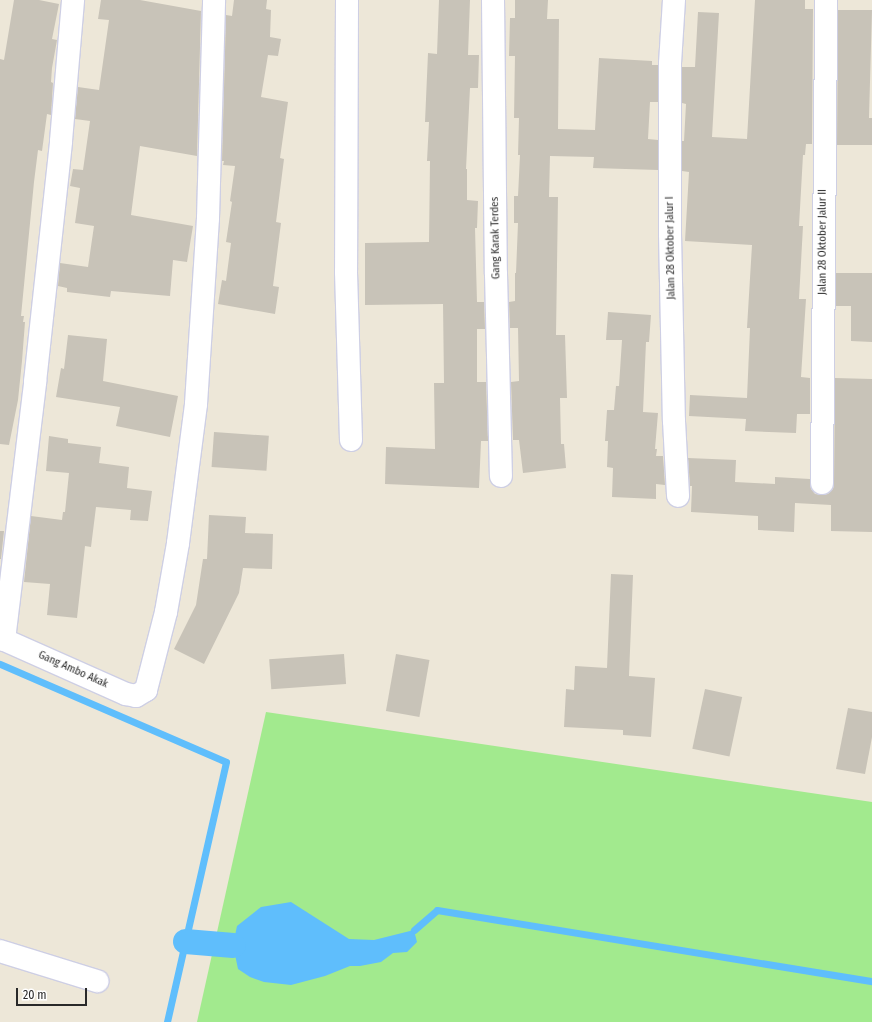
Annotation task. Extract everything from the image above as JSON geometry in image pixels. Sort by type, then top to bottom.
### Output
[{"type":"street","points":[[2,639],[37,367],[61,141],[73,0]]},
{"type":"street","name":"Gang Ambo Akak","points":[[2,639],[126,694],[136,696],[146,690],[166,612],[196,404],[208,218],[214,0]]},
{"type":"street","points":[[347,0],[346,264],[351,440]]},
{"type":"street","name":"Gang Karak Terdes","points":[[493,0],[496,274],[501,476]]},
{"type":"street","name":"Jalan 28 Oktober Jalur I","points":[[674,0],[670,64],[670,234],[674,421],[678,496]]},
{"type":"street","name":"Jalan 28 Oktober Jalur II","points":[[822,483],[826,0]]},
{"type":"street","points":[[0,951],[97,981]]},
{"type":"green space","points":[[266,712],[872,802],[872,1022],[197,1022]]},
{"type":"water","points":[[291,902],[349,939],[374,940],[414,930],[417,942],[407,952],[393,953],[381,962],[360,966],[350,966],[325,976],[291,985],[264,982],[250,977],[238,969],[233,945],[237,926],[261,907]]},
{"type":"building","points":[[14,0],[39,0],[59,4],[52,39],[57,40],[52,68],[51,82],[53,83],[51,115],[47,114],[42,151],[38,150],[34,182],[21,316],[24,316],[23,322],[25,322],[22,361],[18,400],[9,445],[0,444],[0,59],[4,60]]},
{"type":"building","points":[[101,0],[140,0],[201,11],[197,156],[140,146],[131,215],[193,226],[187,262],[173,260],[170,296],[111,291],[110,297],[67,292],[67,288],[58,286],[60,263],[88,267],[94,226],[75,223],[80,188],[70,186],[73,169],[83,170],[90,121],[75,119],[78,87],[99,90],[109,20],[98,19]]},
{"type":"building","points":[[234,0],[267,0],[266,9],[271,10],[270,37],[281,39],[278,56],[268,55],[261,97],[288,102],[280,158],[284,159],[276,222],[281,223],[273,286],[279,287],[275,314],[218,304],[222,280],[226,281],[231,243],[226,242],[232,202],[230,201],[235,166],[223,165],[224,161],[222,161],[226,15],[232,16]]},
{"type":"building","points":[[439,0],[470,0],[468,55],[479,55],[478,88],[470,88],[466,169],[467,200],[478,201],[477,228],[475,228],[477,302],[484,302],[485,329],[477,329],[477,382],[486,382],[488,441],[481,441],[479,488],[385,484],[386,447],[435,449],[434,383],[444,383],[443,304],[365,305],[365,243],[429,242],[430,161],[427,161],[429,122],[425,122],[428,53],[437,54]]},
{"type":"building","points":[[515,0],[548,0],[547,19],[559,19],[558,129],[595,130],[599,58],[652,61],[652,65],[658,65],[658,102],[650,102],[648,139],[658,140],[658,170],[593,168],[594,157],[550,156],[549,197],[558,197],[556,335],[565,335],[567,398],[560,398],[561,444],[564,444],[566,468],[523,473],[519,440],[513,440],[511,382],[519,381],[518,328],[510,328],[509,302],[515,301],[518,223],[514,223],[514,196],[518,196],[520,155],[518,155],[519,118],[514,118],[515,56],[509,56],[510,18],[515,18]]},
{"type":"building","points":[[755,0],[805,0],[805,9],[813,9],[812,144],[806,144],[805,155],[803,155],[799,226],[803,226],[799,299],[806,299],[801,377],[810,378],[810,414],[797,414],[796,433],[745,431],[746,419],[689,416],[690,395],[747,398],[750,328],[747,328],[752,245],[685,241],[689,172],[682,171],[682,141],[684,141],[686,104],[682,103],[682,67],[695,67],[698,12],[719,13],[712,137],[747,139]]},
{"type":"building","points":[[838,10],[872,10],[869,118],[872,118],[872,145],[837,145]]},
{"type":"building","points":[[836,273],[872,273],[872,342],[851,341],[851,306],[836,306]]},
{"type":"building","points":[[608,312],[651,315],[649,342],[646,342],[643,412],[658,413],[655,449],[657,449],[656,456],[663,456],[665,485],[656,484],[656,499],[612,497],[613,468],[607,467],[608,441],[605,441],[607,410],[614,410],[616,386],[619,386],[622,340],[606,340]]},
{"type":"building","points":[[68,335],[107,339],[103,381],[178,396],[170,437],[116,426],[120,407],[56,397],[61,368],[64,369]]},
{"type":"building","points":[[835,378],[872,379],[872,532],[831,531],[831,505],[795,503],[794,532],[758,530],[758,516],[691,512],[692,486],[690,486],[688,458],[736,460],[735,482],[775,484],[775,477],[810,479],[811,489],[815,494],[828,494],[833,489],[834,483]]},
{"type":"building","points":[[214,432],[269,436],[266,471],[212,467]]},
{"type":"building","points":[[49,436],[68,439],[68,443],[101,447],[99,463],[129,467],[127,488],[152,491],[148,521],[130,520],[131,510],[96,507],[91,547],[85,546],[77,618],[47,615],[50,584],[24,582],[31,516],[62,520],[63,512],[65,512],[69,473],[46,471]]},
{"type":"building","points":[[209,515],[246,517],[245,533],[273,534],[272,569],[243,568],[239,593],[204,664],[174,649],[196,605],[203,559],[207,559]]},
{"type":"building","points":[[0,531],[4,531],[1,559],[0,559]]},
{"type":"building","points":[[611,574],[633,575],[629,676],[655,678],[651,737],[623,735],[623,730],[564,727],[566,689],[574,690],[575,666],[607,668]]},
{"type":"building","points":[[344,654],[346,684],[271,689],[269,659]]},
{"type":"building","points":[[396,654],[429,660],[419,717],[386,711]]},
{"type":"building","points":[[705,689],[742,697],[729,757],[692,749]]},
{"type":"building","points":[[848,708],[872,712],[872,737],[865,774],[836,769]]},
{"type":"waterway","points":[[0,664],[226,762],[167,1022]]},
{"type":"waterway","points":[[414,930],[437,910],[872,981]]},
{"type":"waterway","points":[[185,941],[233,945]]}]
